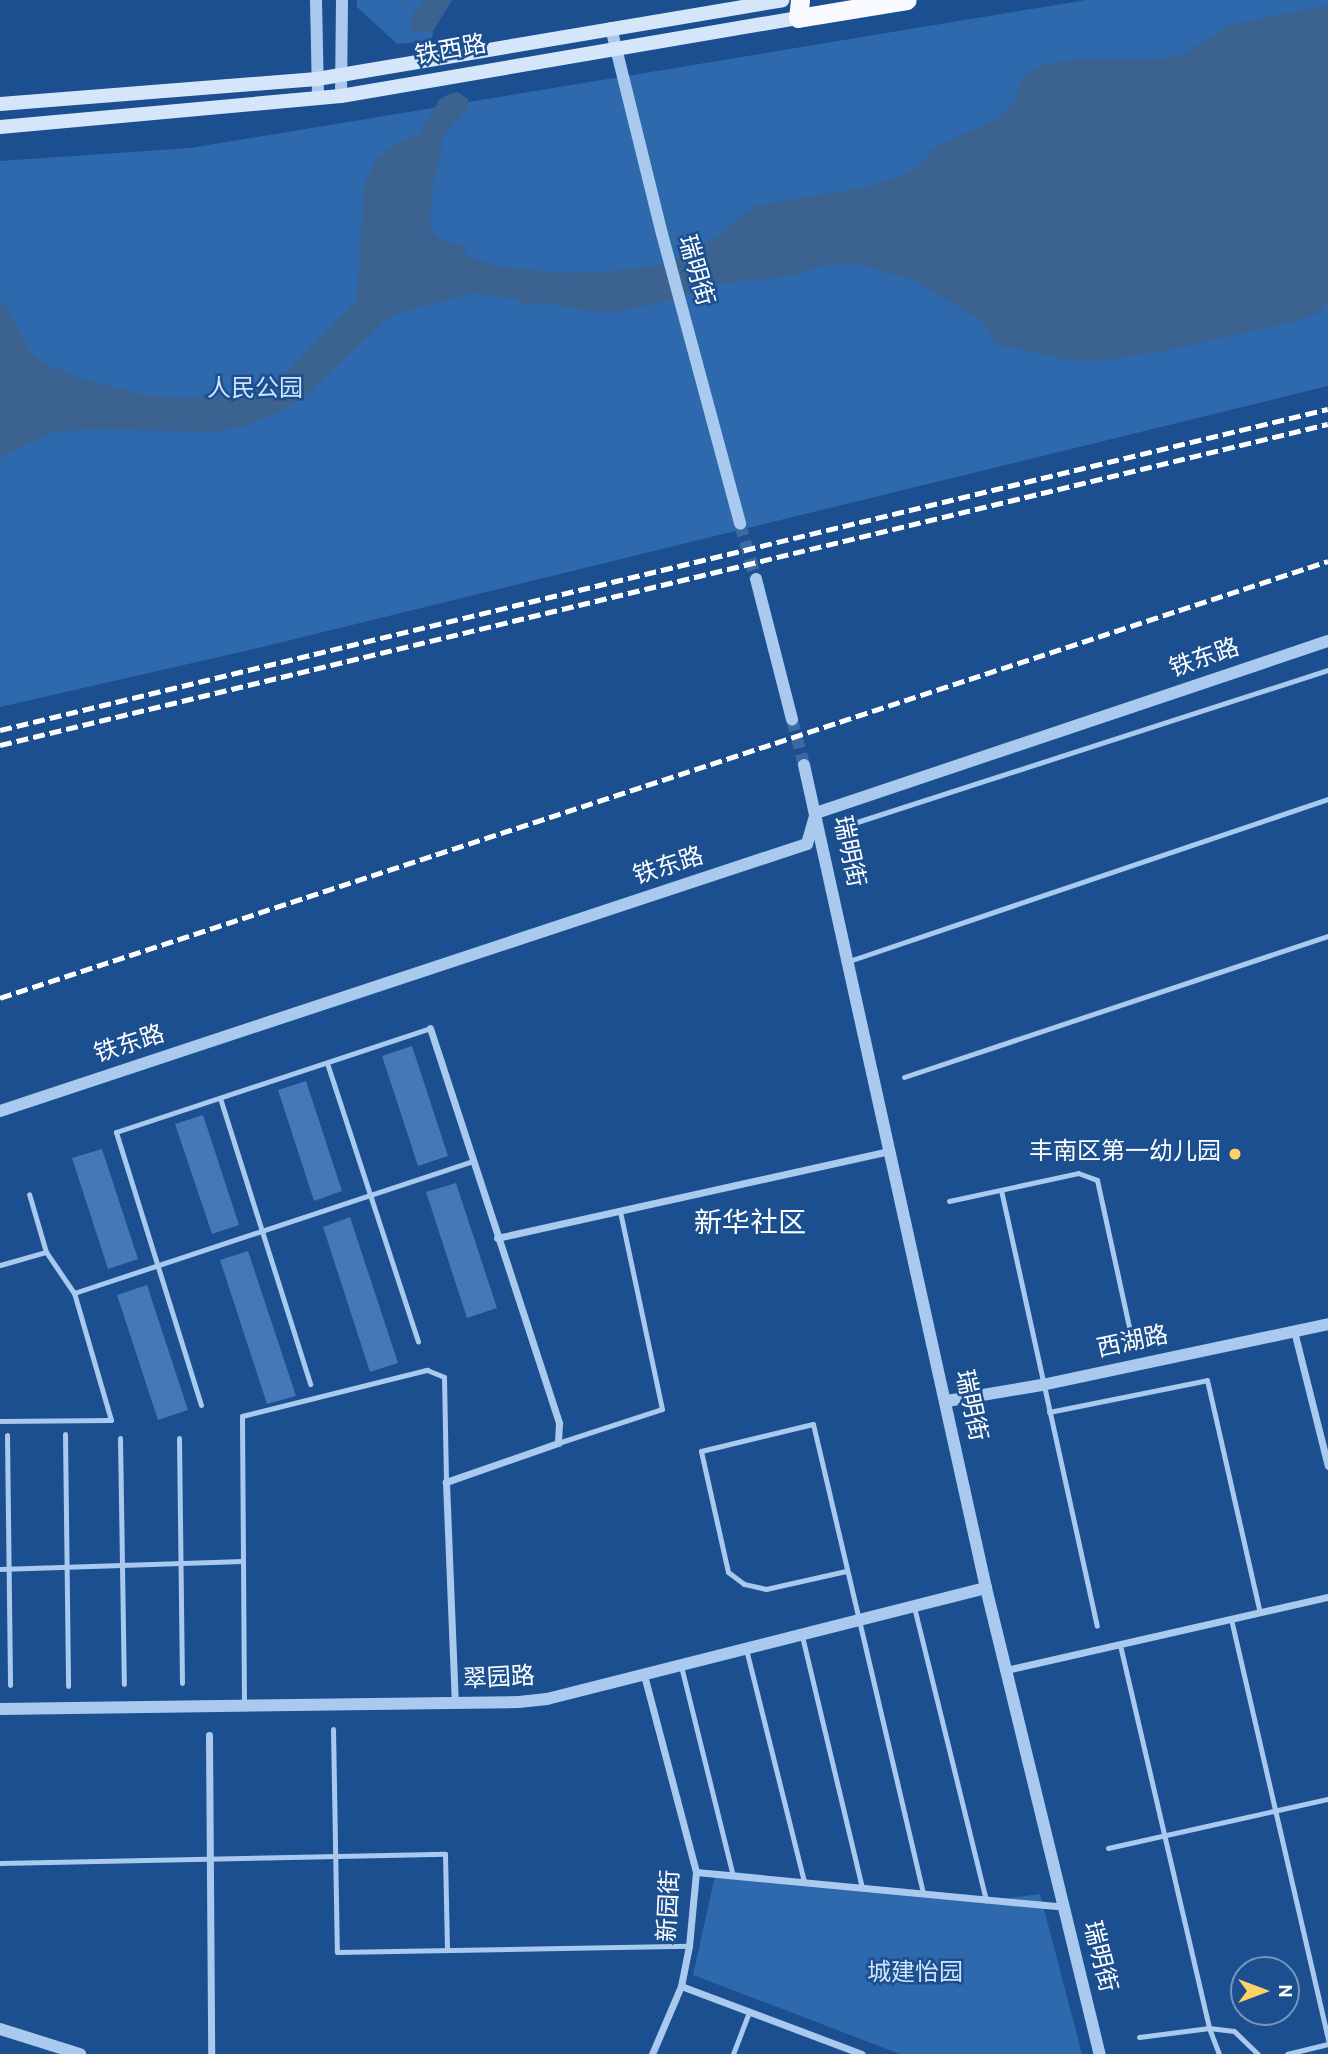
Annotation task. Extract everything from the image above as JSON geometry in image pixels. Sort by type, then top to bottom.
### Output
[{"type":"highway","name":"铁西路","points":[[799,9],[907,0]]},
{"type":"main road","name":"铁西路","points":[[0,104],[317,79],[782,0]]},
{"type":"main road","name":"铁西路","points":[[0,127],[341,96],[617,48],[799,9]]},
{"type":"street","points":[[316,0],[318,97]]},
{"type":"street","points":[[341,96],[342,0]]},
{"type":"street","name":"瑞明街","points":[[611,28],[662,234],[740,524]]},
{"type":"street","points":[[756,579],[792,719]]},
{"type":"street","name":"铁东路","points":[[0,1111],[807,844],[817,813],[1328,640]]},
{"type":"street","name":"瑞明街","points":[[804,765],[817,813],[986,1588],[1100,2054]]},
{"type":"street","points":[[430,1028],[496,1238],[559,1423],[558,1443],[446,1482],[455,1704]]},
{"type":"street","points":[[496,1238],[891,1151]]},
{"type":"street","name":"西湖路","points":[[947,1401],[1042,1385],[1328,1324]]},
{"type":"street","points":[[1294,1331],[1328,1466]]},
{"type":"street","name":"翠园路","points":[[0,1709],[455,1704],[547,1699],[986,1588]]},
{"type":"street","points":[[1006,1670],[1328,1597]]},
{"type":"street","name":"新园街","points":[[644,1675],[695,1872],[689,1946],[681,1986],[652,2054]]},
{"type":"street","points":[[209,1735],[211,2054]]},
{"type":"street","points":[[695,1872],[1065,1907]]},
{"type":"street","points":[[681,1986],[846,2051],[862,2054]]},
{"type":"street","points":[[0,2029],[80,2054]]},
{"type":"lane","points":[[857,822],[1328,670]]},
{"type":"lane","points":[[849,961],[1328,799]]},
{"type":"lane","points":[[904,1077],[1328,936]]},
{"type":"lane","points":[[201,1405],[116,1132],[430,1028]]},
{"type":"lane","points":[[327,1063],[418,1341]]},
{"type":"lane","points":[[220,1098],[310,1384]]},
{"type":"lane","points":[[74,1293],[472,1161]]},
{"type":"lane","points":[[949,1201],[1078,1173],[1097,1180],[1130,1331]]},
{"type":"lane","points":[[1001,1190],[1097,1626]]},
{"type":"lane","points":[[0,1421],[111,1420],[74,1293],[47,1252],[29,1194]]},
{"type":"lane","points":[[558,1443],[662,1409],[620,1211]]},
{"type":"lane","points":[[0,1265],[47,1252]]},
{"type":"lane","points":[[244,1706],[242,1416],[427,1370],[444,1377],[446,1482]]},
{"type":"lane","points":[[1049,1412],[1207,1380],[1260,1613]]},
{"type":"lane","points":[[846,1571],[766,1589],[744,1584],[728,1572],[701,1451],[813,1424],[923,1894]]},
{"type":"lane","points":[[65,1434],[68,1686]]},
{"type":"lane","points":[[6,1435],[10,1685]]},
{"type":"lane","points":[[120,1438],[124,1684]]},
{"type":"lane","points":[[179,1438],[182,1683]]},
{"type":"lane","points":[[0,1569],[243,1561]]},
{"type":"lane","points":[[914,1607],[986,1900]]},
{"type":"lane","points":[[1231,1619],[1328,2042],[1290,2054]]},
{"type":"lane","points":[[802,1636],[862,1888]]},
{"type":"lane","points":[[1120,1645],[1209,2028],[1219,2054]]},
{"type":"lane","points":[[746,1649],[804,1882]]},
{"type":"lane","points":[[681,1666],[733,1875]]},
{"type":"lane","points":[[334,1729],[337,1952],[689,1946]]},
{"type":"lane","points":[[1108,1848],[1328,1799]]},
{"type":"lane","points":[[0,1863],[445,1854],[447,1950]]},
{"type":"lane","points":[[733,2054],[749,2012]]},
{"type":"lane","points":[[1139,2037],[1209,2028],[1234,2031],[1258,2054]]},
{"type":"green space","points":[[357,0],[452,0],[433,31],[432,41],[397,44],[357,7]]},
{"type":"green space","name":"人民公园","points":[[1086,0],[1328,0],[1328,386],[258,648],[0,707],[0,161],[190,148]]},
{"type":"green space","name":"城建怡园","points":[[737,1872],[978,1902],[1040,1894],[1082,2054],[900,2054],[693,1975],[715,1876]]},
{"type":"shaded area","points":[[426,0],[452,0],[433,31],[414,33],[409,23],[412,14]]},
{"type":"shaded area","points":[[1328,5],[1328,302],[1319,313],[1296,321],[1165,351],[1098,361],[1073,361],[996,344],[984,323],[916,281],[858,264],[827,265],[786,277],[728,282],[618,312],[587,311],[539,302],[526,306],[514,299],[474,293],[400,313],[385,320],[306,396],[271,416],[244,426],[213,432],[95,429],[54,432],[0,457],[0,300],[7,306],[30,351],[45,364],[83,379],[142,395],[181,398],[245,395],[285,373],[357,300],[364,186],[375,160],[396,143],[419,134],[439,100],[449,94],[458,92],[468,99],[468,109],[442,136],[443,147],[432,188],[430,230],[442,241],[465,246],[466,256],[496,266],[559,273],[605,272],[661,265],[713,240],[754,206],[867,187],[903,175],[923,162],[932,149],[994,120],[1013,106],[1022,76],[1044,64],[1077,59],[1163,59],[1185,53],[1229,25]]},
{"type":"building","points":[[412,1046],[448,1156],[418,1166],[382,1056]]},
{"type":"building","points":[[306,1081],[342,1191],[314,1201],[278,1090]]},
{"type":"building","points":[[203,1115],[239,1225],[212,1234],[175,1124]]},
{"type":"building","points":[[102,1149],[138,1259],[108,1269],[72,1158]]},
{"type":"building","points":[[456,1183],[497,1308],[467,1318],[426,1192]]},
{"type":"building","points":[[350,1217],[398,1363],[370,1372],[323,1227]]},
{"type":"building","points":[[248,1251],[296,1396],[267,1404],[220,1260]]},
{"type":"building","points":[[147,1285],[188,1410],[158,1420],[117,1295]]},
{"type":"tunnel","points":[[740,524],[756,579]]},
{"type":"tunnel","points":[[792,719],[804,765]]},
{"type":"railway","points":[[0,730],[1328,409]]},
{"type":"railway","points":[[0,745],[1328,424]]},
{"type":"railway","points":[[0,998],[1328,561]]},
{"type":"place","name":"丰南区第一幼儿园","points":[[1235,1154]]},
{"type":"district","name":"新华社区","points":[[750,1225]]}]
